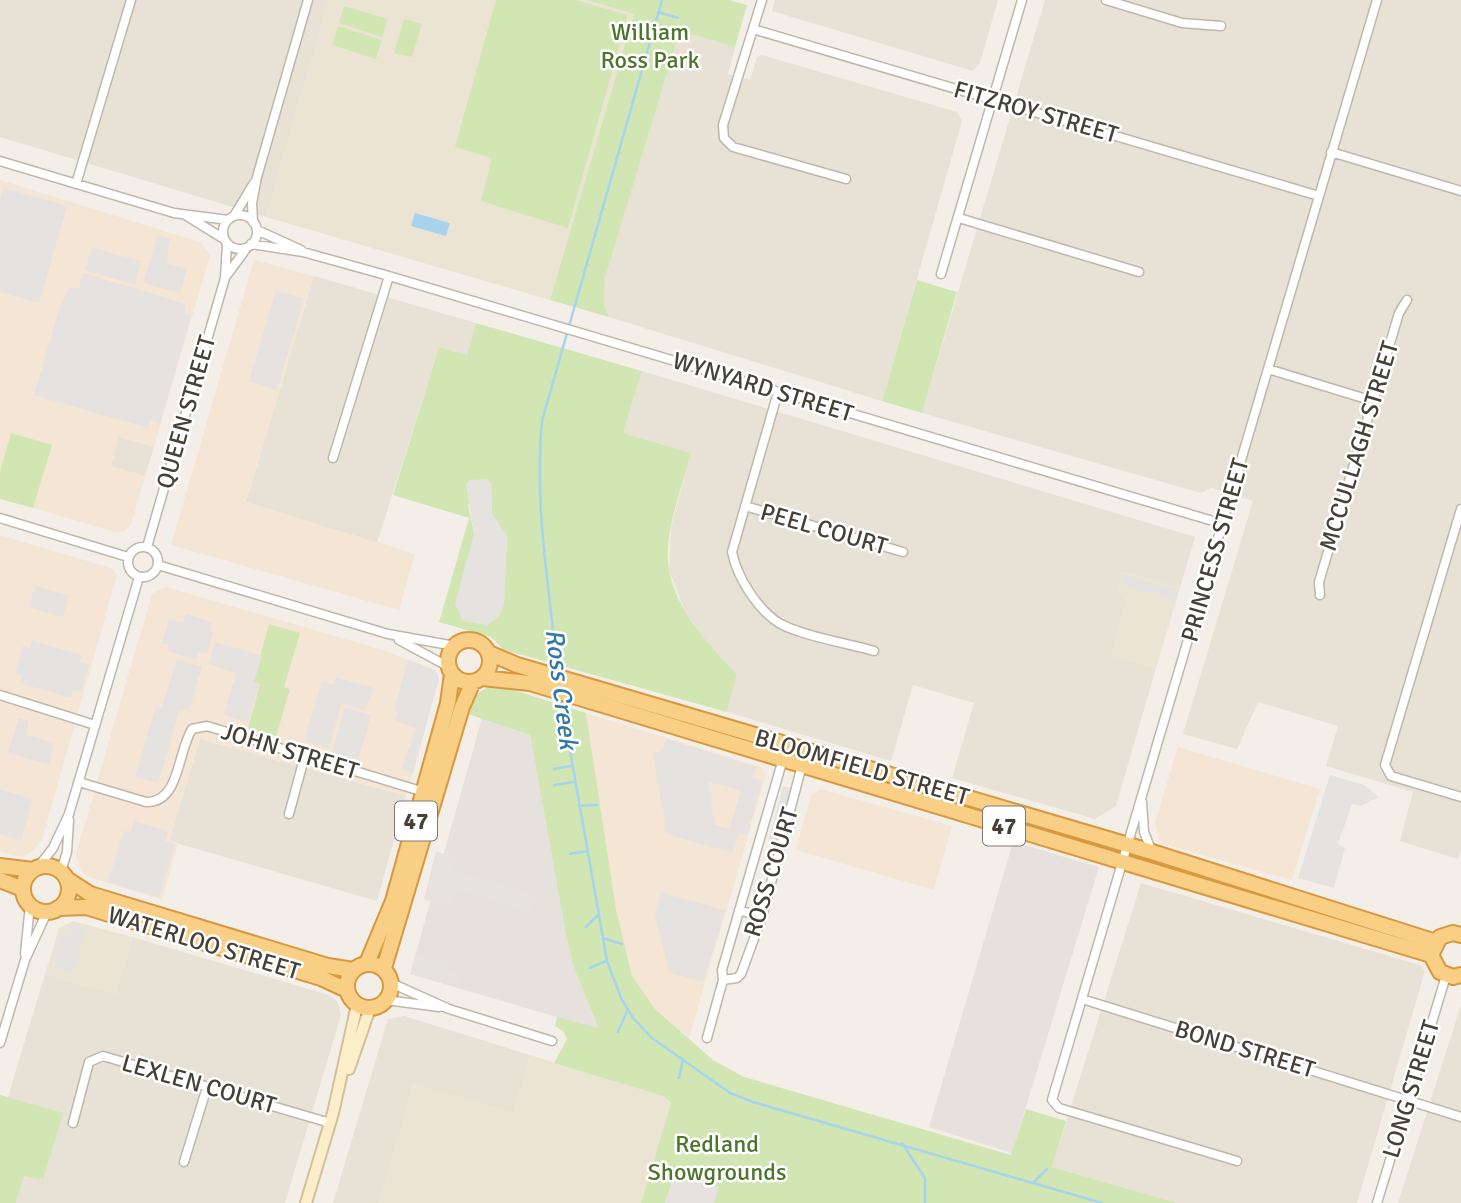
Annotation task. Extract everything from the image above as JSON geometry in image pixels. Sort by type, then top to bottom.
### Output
[{"type":"highway","name":"47","points":[[367,963],[393,901],[425,792],[451,670],[449,655],[455,646],[472,640],[484,645],[489,653],[489,667],[477,680],[462,707],[384,968]]},
{"type":"highway","name":"BLOOMFIELD STREET","points":[[489,653],[577,697],[1122,862],[1434,948]]},
{"type":"highway","name":"47","points":[[451,670],[462,681],[477,680]]},
{"type":"highway","name":"BLOOMFIELD STREET","points":[[477,680],[574,682],[1152,852],[1434,948]]},
{"type":"highway","points":[[0,866],[36,868],[47,865],[64,875],[67,898],[53,910],[30,905],[23,889],[27,875],[36,868]]},
{"type":"highway","name":"WATERLOO STREET","points":[[64,875],[90,894],[328,966],[353,970]]},
{"type":"highway","points":[[0,880],[23,889]]},
{"type":"highway","name":"WATERLOO STREET","points":[[53,910],[86,907],[321,978],[347,990]]},
{"type":"highway","points":[[1461,934],[1446,934],[1434,948],[1435,967],[1446,976],[1461,975]]},
{"type":"highway","points":[[367,963],[384,968],[391,983],[386,1000],[363,1007],[347,990],[347,979],[353,970],[367,963]]},
{"type":"main road","points":[[306,1203],[363,1007]]},
{"type":"street","points":[[76,184],[131,0]]},
{"type":"street","points":[[0,161],[187,216],[236,249],[249,246],[255,226],[252,203],[257,177],[308,0]]},
{"type":"street","points":[[762,0],[723,125],[724,138],[733,147],[846,179]]},
{"type":"street","points":[[941,274],[1022,0]]},
{"type":"street","points":[[1106,0],[1182,23],[1221,26]]},
{"type":"street","name":"PRINCESS STREET","points":[[1237,1161],[1059,1108],[1052,1100],[1377,0]]},
{"type":"street","name":"FITZROY STREET","points":[[753,29],[1319,196]]},
{"type":"street","points":[[1331,152],[1461,191]]},
{"type":"street","points":[[226,241],[224,227],[257,177]]},
{"type":"street","points":[[187,216],[245,216],[255,226]]},
{"type":"street","points":[[959,218],[1139,272]]},
{"type":"street","name":"WYNYARD STREET","points":[[255,226],[303,252]]},
{"type":"street","name":"QUEEN STREET","points":[[147,547],[225,278],[226,241]]},
{"type":"street","name":"WYNYARD STREET","points":[[249,246],[303,252],[389,276],[1223,524]]},
{"type":"street","name":"QUEEN STREET","points":[[225,278],[249,246]]},
{"type":"street","points":[[333,458],[389,276]]},
{"type":"street","name":"MCCULLAGH STREET","points":[[1320,595],[1319,582],[1399,313],[1407,300]]},
{"type":"street","points":[[1268,369],[1373,401]]},
{"type":"street","points":[[778,392],[732,552],[736,571],[767,613],[781,624],[874,651]]},
{"type":"street","name":"PEEL COURT","points":[[745,506],[903,552]]},
{"type":"street","points":[[1461,509],[1385,765],[1391,776],[1461,797]]},
{"type":"street","points":[[0,518],[128,557]]},
{"type":"street","points":[[147,547],[157,556],[158,565],[149,577],[139,578],[128,567],[128,557],[134,550],[147,547]]},
{"type":"street","points":[[158,565],[388,634],[455,646]]},
{"type":"street","points":[[36,868],[53,848],[69,814],[139,578]]},
{"type":"street","points":[[388,634],[451,670]]},
{"type":"street","points":[[0,695],[95,725]]},
{"type":"street","name":"JOHN STREET","points":[[79,782],[146,802],[157,802],[168,794],[185,741],[192,729],[207,726],[425,792]]},
{"type":"street","name":"ROSS COURT","points":[[707,1038],[723,980],[722,970],[787,745]]},
{"type":"street","name":"ROSS COURT","points":[[723,980],[737,978],[741,974],[762,917],[806,750]]},
{"type":"street","points":[[289,814],[305,755]]},
{"type":"street","points":[[1142,795],[1144,832],[1152,852]]},
{"type":"street","points":[[64,875],[69,814]]},
{"type":"street","points":[[0,1043],[25,960],[30,905]]},
{"type":"street","points":[[25,960],[53,910]]},
{"type":"street","points":[[739,910],[762,917]]},
{"type":"street","name":"LONG STREET","points":[[1377,1203],[1446,976]]},
{"type":"street","points":[[391,983],[449,1009],[552,1041]]},
{"type":"street","name":"BOND STREET","points":[[1082,999],[1461,1117]]},
{"type":"street","points":[[386,1000],[449,1009]]},
{"type":"street","name":"LEXLEN COURT","points":[[73,1123],[86,1071],[95,1058],[103,1056],[207,1087],[331,1118]]},
{"type":"street","points":[[184,1162],[207,1087]]},
{"type":"shaded area","points":[[0,0],[329,0],[266,217],[0,137]]},
{"type":"shaded area","points":[[329,0],[586,0],[634,14],[550,300],[266,217]]},
{"type":"shaded area","points":[[775,0],[998,0],[980,63],[973,71],[772,11]]},
{"type":"shaded area","points":[[1045,0],[1461,0],[1461,850],[1458,859],[1400,841],[1413,792],[1326,766],[1338,726],[1258,702],[1237,749],[1183,734],[1253,501],[1211,488],[1201,493],[922,413]]},
{"type":"shaded area","points":[[680,31],[735,47],[728,74],[750,80],[757,57],[762,55],[957,112],[962,121],[882,401],[609,317],[604,304],[605,278]]},
{"type":"shaded area","points":[[0,180],[200,242],[210,255],[154,447],[119,437],[111,466],[145,476],[131,525],[124,531],[115,532],[33,508],[51,445],[11,433],[0,471]]},
{"type":"shaded area","points":[[4,188],[67,206],[39,303],[0,292],[0,202]]},
{"type":"shaded area","points":[[157,235],[171,239],[165,263],[187,269],[180,293],[144,283]]},
{"type":"shaded area","points":[[92,248],[141,261],[135,285],[85,270]]},
{"type":"shaded area","points":[[254,260],[314,276],[246,502],[415,554],[399,610],[171,545]]},
{"type":"shaded area","points":[[83,273],[186,304],[184,314],[191,316],[160,423],[150,420],[148,428],[34,395],[59,310],[69,287],[79,289]]},
{"type":"shaded area","points":[[314,276],[476,323],[467,355],[439,347],[377,543],[246,502]]},
{"type":"shaded area","points":[[276,291],[304,299],[277,390],[249,381]]},
{"type":"shaded area","points":[[642,371],[1195,537],[1180,588],[1123,572],[1117,591],[1127,601],[1111,655],[1156,668],[1116,806],[1095,819],[952,778],[974,703],[913,685],[891,761],[727,712],[737,674],[702,637],[684,609],[669,570],[671,527],[691,453],[623,433]]},
{"type":"shaded area","points":[[119,436],[154,447],[145,476],[110,466]]},
{"type":"shaded area","points":[[487,479],[491,484],[492,514],[507,535],[504,605],[498,618],[487,625],[463,621],[455,604],[474,533],[466,485],[469,480]]},
{"type":"shaded area","points":[[0,535],[111,568],[117,575],[42,840],[33,851],[23,857],[0,852]]},
{"type":"shaded area","points":[[1123,572],[1180,588],[1156,668],[1111,655],[1127,601],[1117,591]]},
{"type":"shaded area","points":[[1124,575],[1177,590],[1175,600],[1122,585]]},
{"type":"shaded area","points":[[35,586],[69,596],[63,617],[29,607]]},
{"type":"shaded area","points":[[166,587],[383,650],[435,670],[439,679],[406,796],[200,739],[170,840],[178,843],[162,900],[89,877],[81,871],[76,854],[152,594]]},
{"type":"shaded area","points":[[186,614],[212,622],[210,631],[213,632],[207,654],[199,652],[197,660],[167,651],[169,645],[162,643],[169,619],[183,623]]},
{"type":"shaded area","points":[[32,641],[82,655],[80,662],[89,665],[81,692],[73,690],[71,698],[20,683],[22,675],[15,673],[23,646],[30,648]]},
{"type":"shaded area","points":[[215,642],[262,656],[254,682],[260,684],[248,722],[224,715],[236,673],[209,664]]},
{"type":"shaded area","points":[[177,659],[202,667],[189,710],[180,708],[158,783],[135,777],[156,707],[162,708]]},
{"type":"shaded area","points":[[408,660],[435,670],[439,679],[413,773],[401,770],[416,728],[395,721],[398,713],[394,711]]},
{"type":"shaded area","points":[[336,677],[373,688],[365,710],[341,704],[329,748],[304,741],[322,682],[334,685]]},
{"type":"shaded area","points":[[345,708],[371,715],[358,760],[332,753]]},
{"type":"shaded area","points":[[586,713],[761,767],[766,775],[689,1038],[655,1009],[632,976],[616,909]]},
{"type":"shaded area","points":[[19,718],[29,721],[26,735],[54,743],[49,764],[8,753]]},
{"type":"shaded area","points":[[482,718],[530,735],[566,935],[573,965],[598,1029],[410,974]]},
{"type":"shaded area","points":[[200,739],[406,796],[377,901],[169,841]]},
{"type":"shaded area","points":[[666,739],[756,767],[752,778],[762,781],[747,835],[738,834],[733,853],[667,834],[653,753],[663,751]],"holes":[[[708,782],[741,790],[730,829],[715,825]]]},
{"type":"shaded area","points":[[1178,747],[1320,789],[1292,880],[1160,843],[1155,822]]},
{"type":"shaded area","points":[[1330,775],[1364,785],[1379,797],[1361,806],[1352,804],[1338,844],[1345,848],[1334,888],[1298,878]]},
{"type":"shaded area","points":[[783,786],[793,789],[778,841],[769,839]]},
{"type":"shaded area","points":[[0,789],[33,799],[21,840],[0,834]]},
{"type":"shaded area","points":[[820,789],[952,826],[934,890],[796,850],[811,795]]},
{"type":"shaded area","points":[[134,821],[168,831],[165,841],[175,844],[159,897],[108,882],[124,831],[131,832]]},
{"type":"shaded area","points":[[1013,842],[1099,867],[1012,1153],[929,1127]]},
{"type":"shaded area","points":[[436,851],[455,858],[452,870],[537,895],[530,912],[457,890],[451,908],[424,899]]},
{"type":"shaded area","points":[[1141,883],[1420,965],[1425,971],[1357,1203],[1177,1203],[1052,1167]]},
{"type":"shaded area","points":[[661,892],[725,911],[703,982],[669,972],[655,913]]},
{"type":"shaded area","points":[[73,921],[132,937],[116,994],[45,974],[59,928]]},
{"type":"shaded area","points":[[71,922],[86,929],[73,974],[57,969],[58,963],[51,960],[60,931],[68,933]]},
{"type":"shaded area","points":[[132,937],[329,995],[337,1001],[341,1015],[285,1203],[16,1203],[24,1175],[42,1180],[8,1097],[45,974],[116,994]]},
{"type":"shaded area","points":[[416,954],[448,963],[447,970],[461,974],[456,986],[410,974]]},
{"type":"shaded area","points":[[1461,1005],[1461,1203],[1398,1203]]},
{"type":"shaded area","points":[[404,1016],[530,1055],[514,1113],[414,1084],[379,1203],[333,1203],[388,1019]]},
{"type":"shaded area","points":[[530,1055],[663,1096],[671,1104],[641,1203],[379,1203],[414,1083],[514,1113]]},
{"type":"shaded area","points":[[675,1173],[719,1187],[714,1203],[665,1203]]},
{"type":"green space","points":[[496,0],[576,0],[628,15],[568,228],[481,201],[492,158],[455,147]]},
{"type":"green space","name":"William Ross Park","points":[[586,0],[729,0],[747,5],[735,47],[680,31],[605,278],[604,304],[609,317],[550,300],[634,14]]},
{"type":"green space","points":[[344,6],[388,19],[382,37],[339,23]]},
{"type":"green space","points":[[404,19],[422,24],[412,57],[394,53]]},
{"type":"green space","points":[[338,26],[382,40],[376,59],[332,45]]},
{"type":"green space","points":[[917,280],[957,292],[922,413],[882,401]]},
{"type":"green space","points":[[476,323],[642,371],[623,433],[691,453],[671,526],[669,570],[679,600],[687,614],[705,639],[737,674],[727,712],[504,650],[491,637],[439,622],[469,518],[393,495],[439,347],[467,355]],"holes":[[[491,484],[492,514],[507,536],[505,577],[474,533],[468,505]]]},
{"type":"green space","points":[[11,433],[52,445],[33,508],[0,499],[0,471]]},
{"type":"green space","points":[[269,624],[300,633],[284,687],[290,689],[276,736],[248,728],[260,685],[253,682]]},
{"type":"green space","name":"Redland Showgrounds","points":[[498,685],[586,713],[616,909],[632,976],[655,1009],[713,1060],[744,1077],[1011,1155],[1026,1109],[1066,1121],[1052,1167],[1177,1203],[714,1203],[718,1187],[675,1173],[665,1203],[641,1203],[671,1103],[663,1096],[554,1063],[567,1039],[563,1031],[555,1026],[557,1017],[598,1028],[573,965],[566,935],[530,735],[468,714],[478,694]]},
{"type":"green space","points":[[0,1095],[63,1113],[43,1180],[24,1176],[16,1203],[0,1203]]},
{"type":"water","points":[[415,213],[450,223],[446,236],[411,226]]},
{"type":"waterway","name":"Ross Creek","points":[[558,672],[541,515],[542,421],[662,0]]},
{"type":"waterway","points":[[658,12],[678,18]]},
{"type":"waterway","name":"Ross Creek","points":[[561,699],[607,961],[621,998],[633,1018],[652,1038],[730,1093],[753,1102],[1102,1203]]},
{"type":"waterway","points":[[554,769],[571,766]]},
{"type":"waterway","points":[[554,785],[574,782]]},
{"type":"waterway","points":[[579,806],[597,805]]},
{"type":"waterway","points":[[570,854],[587,851]]},
{"type":"waterway","points":[[586,927],[598,915]]},
{"type":"waterway","points":[[603,938],[622,944]]},
{"type":"waterway","points":[[590,968],[606,961]]},
{"type":"waterway","points":[[618,1032],[627,1011]]},
{"type":"waterway","points":[[679,1078],[683,1059]]},
{"type":"waterway","name":"Ross Creek","points":[[902,1143],[925,1178],[925,1203]]},
{"type":"waterway","points":[[1033,1183],[1047,1169]]}]
